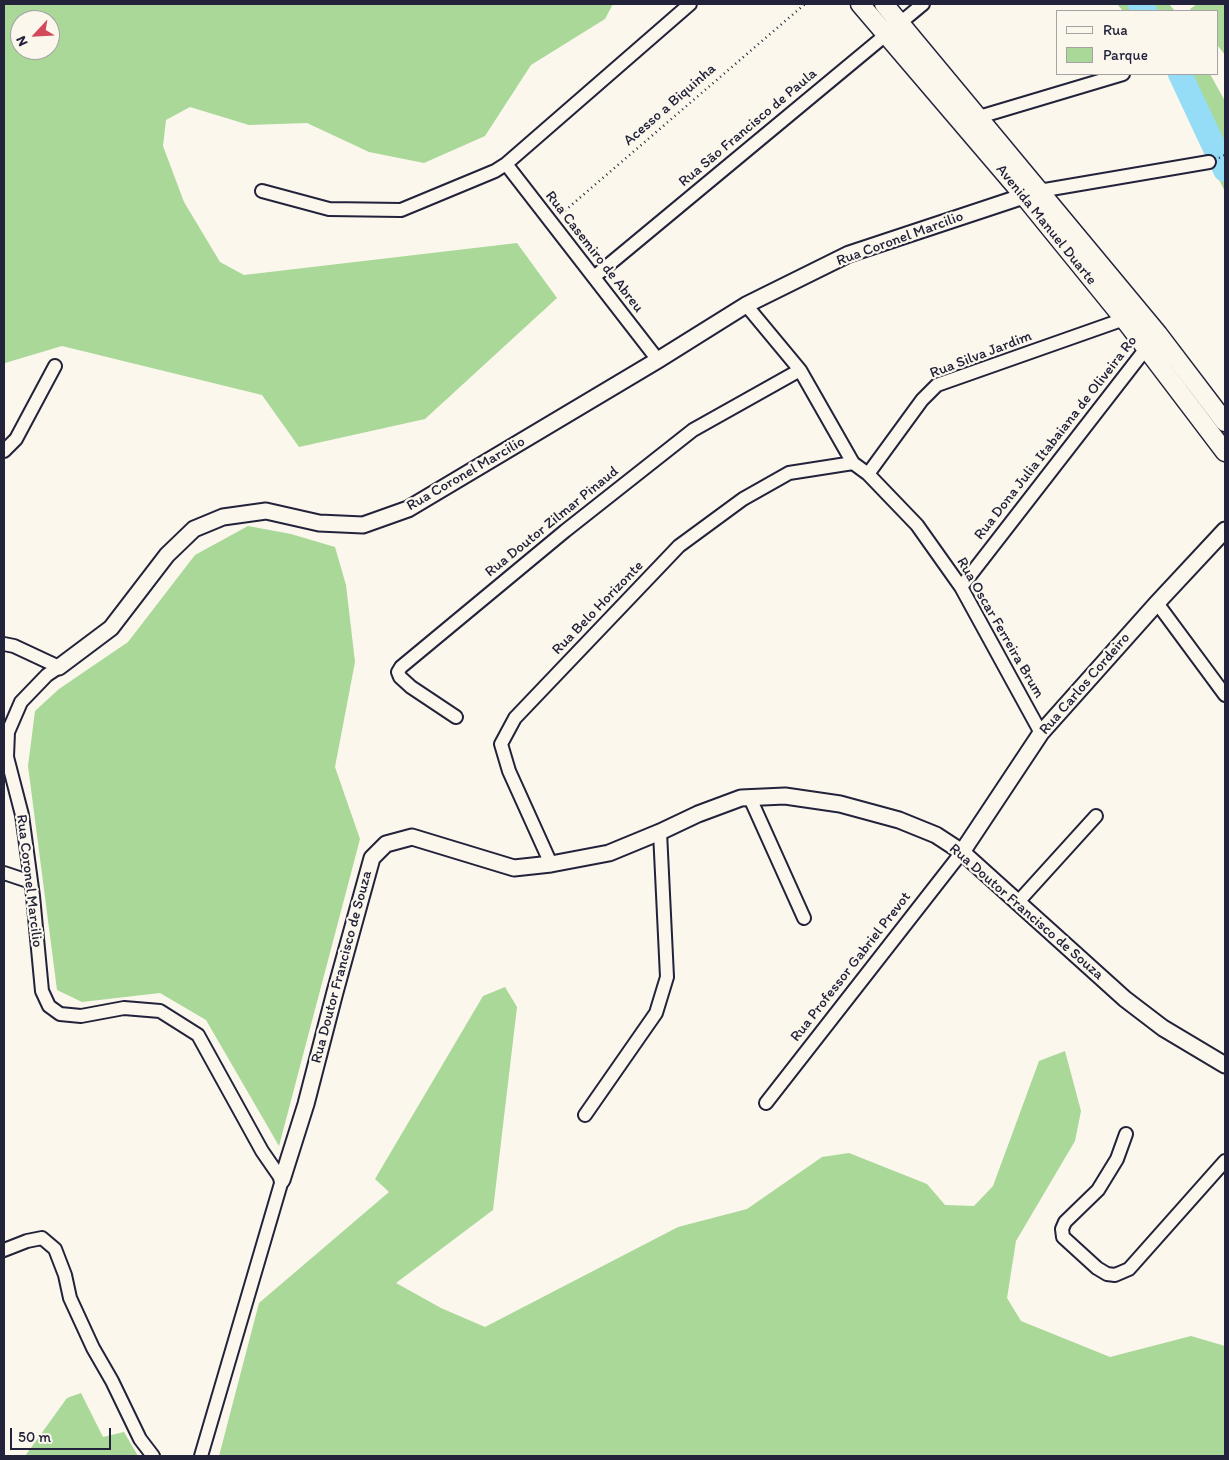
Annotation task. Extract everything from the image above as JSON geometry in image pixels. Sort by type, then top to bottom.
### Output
[{"type":"main road","name":"Avenida Manuel Duarte","points":[[860,4],[885,34],[1141,313],[1225,422]]},
{"type":"main road","name":"Avenida Manuel Duarte","points":[[884,4],[979,117],[1124,319],[1225,452]]},
{"type":"street","points":[[262,191],[329,209],[401,210],[495,171],[506,164],[690,4]]},
{"type":"street","name":"Rua São Francisco de Paula","points":[[594,277],[923,4]]},
{"type":"street","points":[[979,117],[1120,75]]},
{"type":"street","name":"Rua Coronel Marcilio","points":[[282,1180],[262,1151],[198,1035],[160,1011],[124,1008],[81,1016],[60,1014],[49,1006],[42,991],[22,815],[7,758],[8,732],[21,702],[47,675],[111,628],[167,555],[194,529],[223,517],[266,511],[319,523],[363,525],[408,509],[658,360],[746,305],[850,254],[1032,193],[1209,162]]},
{"type":"street","name":"Rua Casemiro de Abreu","points":[[506,164],[658,360]]},
{"type":"street","name":"Rua Oscar Ferreira Brum","points":[[746,305],[800,370],[854,463],[868,474],[917,525],[961,587],[1041,733]]},
{"type":"street","name":"Rua Silva Jardim","points":[[868,474],[922,400],[937,385],[1141,313]]},
{"type":"street","name":"Rua Dona Julia Itabaiana de Oliveira Ro","points":[[961,587],[1158,334]]},
{"type":"street","points":[[4,451],[16,439],[55,366]]},
{"type":"street","name":"Rua Doutor Zilmar Pinaud","points":[[456,717],[430,701],[400,677],[398,672],[401,666],[565,531],[693,430],[800,370]]},
{"type":"street","name":"Rua Belo Horizonte","points":[[551,864],[509,772],[501,744],[515,718],[679,546],[743,499],[789,473],[854,463]]},
{"type":"street","name":"Rua Carlos Cordeiro","points":[[962,852],[1041,733],[1225,530]]},
{"type":"street","points":[[1157,604],[1225,695]]},
{"type":"street","points":[[4,644],[14,646],[59,666]]},
{"type":"street","name":"Rua Doutor Francisco de Souza","points":[[201,1456],[306,1104],[372,858],[386,844],[412,837],[514,868],[609,854],[698,814],[741,798],[785,796],[840,804],[899,820],[936,834],[962,852],[1125,1000],[1163,1028],[1225,1065]]},
{"type":"street","points":[[750,798],[804,918]]},
{"type":"street","points":[[1018,902],[1096,816]]},
{"type":"street","points":[[585,1115],[656,1013],[667,977],[660,832]]},
{"type":"street","name":"Rua Professor Gabriel Prevot","points":[[766,1103],[962,852]]},
{"type":"street","points":[[4,873],[31,882]]},
{"type":"street","points":[[1126,1134],[1117,1159],[1098,1190],[1065,1222],[1062,1229],[1063,1237],[1097,1268],[1107,1274],[1115,1275],[1129,1269],[1225,1161]]},
{"type":"street","points":[[4,1250],[27,1241],[42,1238],[55,1249],[65,1275],[70,1298],[93,1348],[112,1381],[140,1439],[153,1456]]},
{"type":"path","name":"Acesso a Biquinha","points":[[550,223],[805,4]]},
{"type":"green space","points":[[4,4],[613,4],[605,19],[531,65],[485,136],[424,163],[369,152],[307,123],[249,125],[190,107],[166,120],[163,146],[184,202],[220,262],[244,275],[517,243],[557,298],[425,419],[299,447],[262,395],[62,346],[5,363]]},
{"type":"green space","points":[[1117,4],[1169,4],[1174,10],[1122,10]]},
{"type":"green space","points":[[1197,4],[1225,4],[1225,55],[1219,47],[1219,10],[1190,9]]},
{"type":"green space","points":[[1169,75],[1211,75],[1225,101],[1225,192]]},
{"type":"green space","points":[[248,526],[291,534],[335,547],[346,585],[355,662],[335,767],[360,839],[279,1146],[206,1020],[160,993],[82,1002],[57,990],[28,766],[35,711],[59,689],[128,642],[195,555]]},
{"type":"green space","points":[[505,987],[517,1007],[493,1210],[396,1283],[441,1308],[485,1327],[678,1227],[747,1209],[822,1157],[849,1153],[927,1184],[945,1205],[974,1206],[993,1186],[1039,1061],[1065,1051],[1081,1111],[1075,1141],[1016,1241],[1007,1298],[1021,1321],[1110,1357],[1191,1336],[1225,1346],[1225,1456],[219,1456],[259,1303],[389,1192],[375,1179],[483,996]]},
{"type":"green space","points":[[81,1393],[103,1437],[124,1432],[138,1456],[25,1456],[67,1398]]},
{"type":"waterway","points":[[1140,4],[1144,10]]},
{"type":"waterway","points":[[1180,75],[1225,170]]}]
